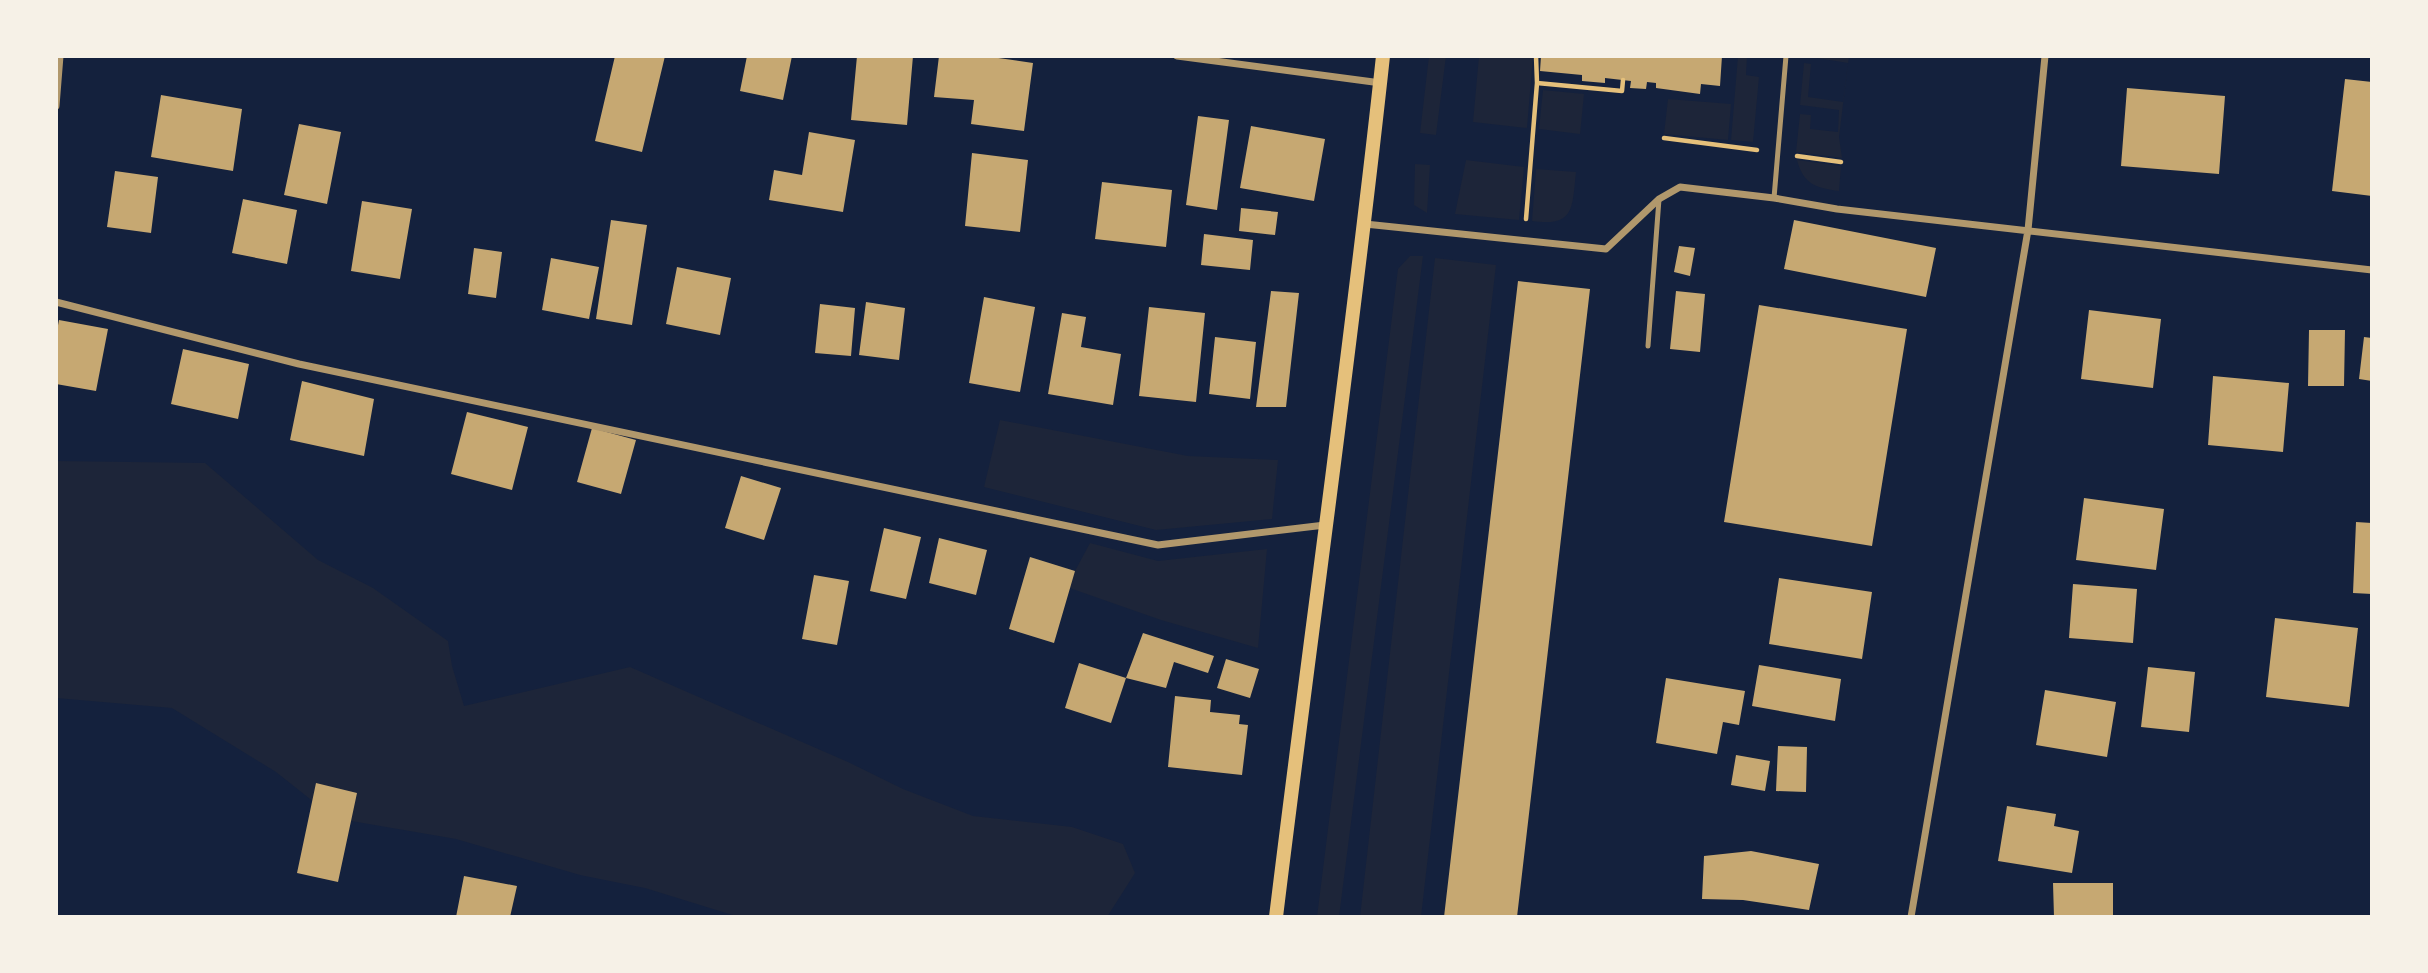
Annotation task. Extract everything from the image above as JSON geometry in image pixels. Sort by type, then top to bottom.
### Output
[{"type":"main road","points":[[1276,917],[1384,56]]},
{"type":"street","points":[[56,106],[60,56]]},
{"type":"street","points":[[1177,56],[1381,83]]},
{"type":"street","points":[[1911,917],[2028,230],[2045,56]]},
{"type":"street","points":[[1365,224],[1606,249],[1659,199],[1680,187],[1774,198],[1837,209],[2372,271]]},
{"type":"street","points":[[56,302],[299,364],[1158,545],[1325,525]]},
{"type":"lane","points":[[1774,198],[1786,56]]},
{"type":"lane","points":[[1648,346],[1659,199]]},
{"type":"path","points":[[1524,241],[1537,83],[1536,56]]},
{"type":"path","points":[[1537,83],[1622,90],[1623,80]]},
{"type":"path","points":[[1664,138],[1841,162]]},
{"type":"shaded area","points":[[1429,56],[1446,56],[1436,135],[1420,133]]},
{"type":"shaded area","points":[[1479,56],[1533,56],[1527,128],[1473,122]]},
{"type":"shaded area","points":[[1738,56],[1747,56],[1746,75],[1759,77],[1753,142],[1731,140]]},
{"type":"shaded area","points":[[1805,56],[1849,56],[1839,137],[1842,158],[1796,152],[1800,114],[1811,115],[1810,129],[1838,132],[1839,110],[1800,105],[1804,63],[1811,64],[1808,97],[1843,102],[1848,63]]},
{"type":"shaded area","points":[[1543,90],[1584,94],[1580,134],[1539,129]]},
{"type":"shaded area","points":[[1668,99],[1731,104],[1728,140],[1664,134]]},
{"type":"shaded area","points":[[1466,160],[1524,167],[1519,220],[1455,214]]},
{"type":"shaded area","points":[[1797,160],[1841,166],[1839,191],[1807,180]]},
{"type":"shaded area","points":[[1415,164],[1430,165],[1427,213],[1414,205]]},
{"type":"shaded area","points":[[1536,169],[1576,172],[1572,205],[1564,218],[1546,222],[1532,221]]},
{"type":"shaded area","points":[[1410,256],[1423,256],[1339,917],[1317,917],[1398,269]]},
{"type":"shaded area","points":[[1435,258],[1496,265],[1421,917],[1360,917]]},
{"type":"shaded area","points":[[1000,420],[1188,456],[1278,460],[1272,519],[1156,530],[984,487]]},
{"type":"shaded area","points":[[56,461],[205,463],[318,560],[373,588],[448,641],[464,706],[630,667],[848,762],[903,789],[973,816],[1072,827],[1123,844],[1135,873],[1107,917],[739,917],[645,888],[580,875],[456,839],[334,818],[276,772],[172,708],[56,698]]},
{"type":"shaded area","points":[[1090,543],[1158,561],[1267,549],[1258,648],[1161,620],[1061,585],[1075,571]]},
{"type":"building","points":[[615,56],[665,56],[642,152],[595,141]]},
{"type":"building","points":[[747,56],[792,56],[783,100],[740,91]]},
{"type":"building","points":[[857,56],[913,56],[907,125],[851,120]]},
{"type":"building","points":[[939,56],[984,56],[1033,63],[1024,131],[971,124],[974,100],[934,97]]},
{"type":"building","points":[[1541,56],[1722,56],[1720,86],[1701,84],[1700,94],[1656,88],[1656,83],[1647,82],[1646,89],[1630,88],[1631,81],[1605,78],[1605,83],[1582,81],[1582,75],[1540,71]]},
{"type":"building","points":[[2345,79],[2372,82],[2372,196],[2332,191]]},
{"type":"building","points":[[2127,88],[2225,96],[2219,174],[2121,166]]},
{"type":"building","points":[[161,95],[242,109],[233,171],[151,157]]},
{"type":"building","points":[[1198,116],[1229,120],[1217,210],[1186,205]]},
{"type":"building","points":[[299,124],[341,132],[327,204],[284,195]]},
{"type":"building","points":[[1251,126],[1325,139],[1314,201],[1240,188]]},
{"type":"building","points":[[809,132],[855,140],[843,212],[769,200],[774,170],[802,175]]},
{"type":"building","points":[[972,153],[1028,160],[1020,232],[965,226]]},
{"type":"building","points":[[115,171],[158,177],[151,233],[107,227]]},
{"type":"building","points":[[1102,182],[1172,190],[1166,247],[1095,239]]},
{"type":"building","points":[[243,199],[297,210],[287,264],[232,253]]},
{"type":"building","points":[[362,201],[412,209],[400,279],[351,271]]},
{"type":"building","points":[[1241,208],[1278,212],[1275,235],[1239,231]]},
{"type":"building","points":[[611,220],[647,225],[632,325],[596,319]]},
{"type":"building","points":[[1794,220],[1936,248],[1926,297],[1784,269]]},
{"type":"building","points":[[1204,234],[1253,240],[1250,270],[1201,265]]},
{"type":"building","points":[[1679,246],[1695,248],[1690,276],[1674,272]]},
{"type":"building","points":[[474,248],[502,252],[496,298],[468,294]]},
{"type":"building","points":[[551,258],[599,267],[589,319],[542,310]]},
{"type":"building","points":[[677,267],[731,278],[720,335],[666,324]]},
{"type":"building","points":[[1518,281],[1590,289],[1517,917],[1444,917]]},
{"type":"building","points":[[1271,291],[1299,293],[1286,407],[1256,407]]},
{"type":"building","points":[[1676,291],[1705,294],[1700,352],[1670,349]]},
{"type":"building","points":[[984,297],[1035,307],[1020,392],[969,383]]},
{"type":"building","points":[[866,302],[905,308],[899,360],[859,355]]},
{"type":"building","points":[[820,304],[855,308],[851,356],[815,353]]},
{"type":"building","points":[[1759,305],[1907,329],[1872,546],[1724,522]]},
{"type":"building","points":[[1149,307],[1205,313],[1196,402],[1139,396]]},
{"type":"building","points":[[2089,310],[2161,319],[2153,388],[2081,379]]},
{"type":"building","points":[[1062,313],[1086,317],[1081,347],[1121,354],[1113,405],[1048,394]]},
{"type":"building","points":[[59,320],[108,329],[96,391],[56,384],[56,336]]},
{"type":"building","points":[[2309,330],[2345,330],[2344,386],[2308,386]]},
{"type":"building","points":[[1215,337],[1256,342],[1250,399],[1209,394]]},
{"type":"building","points":[[2364,337],[2372,338],[2372,381],[2359,379]]},
{"type":"building","points":[[183,349],[249,364],[238,419],[171,404]]},
{"type":"building","points":[[2213,376],[2289,383],[2283,452],[2208,445]]},
{"type":"building","points":[[302,381],[374,399],[364,456],[290,440]]},
{"type":"building","points":[[467,412],[528,427],[512,490],[451,474]]},
{"type":"building","points":[[592,428],[636,440],[621,494],[577,482]]},
{"type":"building","points":[[741,476],[781,488],[764,540],[725,528]]},
{"type":"building","points":[[2084,498],[2164,509],[2156,570],[2076,560]]},
{"type":"building","points":[[2356,522],[2372,523],[2372,594],[2353,593]]},
{"type":"building","points":[[884,528],[921,537],[906,599],[870,591]]},
{"type":"building","points":[[939,538],[987,550],[976,595],[929,583]]},
{"type":"building","points":[[1030,557],[1075,571],[1054,643],[1009,629]]},
{"type":"building","points":[[814,575],[849,581],[837,645],[802,639]]},
{"type":"building","points":[[1779,578],[1872,592],[1862,659],[1769,644]]},
{"type":"building","points":[[2073,584],[2137,589],[2133,643],[2069,638]]},
{"type":"building","points":[[2275,618],[2358,628],[2349,707],[2266,697]]},
{"type":"building","points":[[1143,633],[1214,656],[1208,673],[1174,662],[1166,688],[1126,678]]},
{"type":"building","points":[[1226,659],[1259,669],[1250,698],[1217,688]]},
{"type":"building","points":[[1079,663],[1126,678],[1111,723],[1065,708]]},
{"type":"building","points":[[1759,665],[1841,679],[1835,721],[1752,706]]},
{"type":"building","points":[[2148,667],[2195,672],[2189,732],[2141,727]]},
{"type":"building","points":[[1666,678],[1745,691],[1739,725],[1723,722],[1717,754],[1656,743]]},
{"type":"building","points":[[2045,690],[2116,702],[2107,757],[2036,745]]},
{"type":"building","points":[[1175,696],[1211,700],[1210,712],[1240,715],[1239,724],[1248,725],[1242,775],[1168,767]]},
{"type":"building","points":[[1778,746],[1807,747],[1806,792],[1776,791]]},
{"type":"building","points":[[1736,755],[1770,761],[1765,791],[1731,785]]},
{"type":"building","points":[[316,783],[357,793],[338,882],[297,873]]},
{"type":"building","points":[[2007,806],[2056,814],[2054,826],[2079,831],[2072,873],[1998,861]]},
{"type":"building","points":[[1751,851],[1819,864],[1809,910],[1743,900],[1702,899],[1704,856]]},
{"type":"building","points":[[464,876],[517,886],[510,917],[456,917]]},
{"type":"building","points":[[2053,883],[2113,883],[2113,917],[2054,917]]}]
